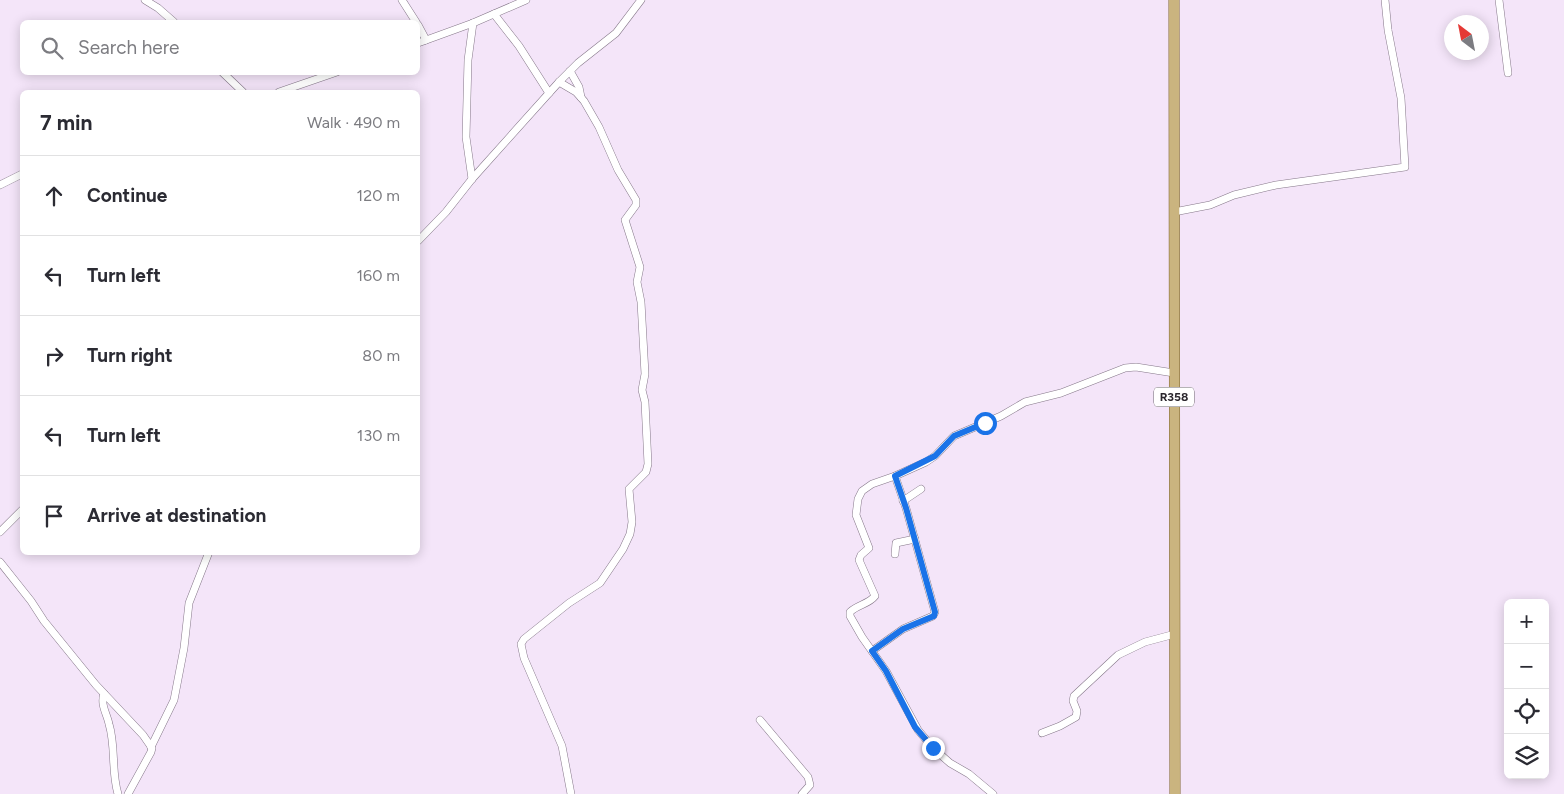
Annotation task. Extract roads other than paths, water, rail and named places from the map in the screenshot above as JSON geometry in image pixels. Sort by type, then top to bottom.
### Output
[{"type":"main road","name":"R358","points":[[1174,0],[1175,794]]},
{"type":"street","points":[[145,0],[172,20]]},
{"type":"street","points":[[402,0],[414,20]]},
{"type":"street","points":[[420,42],[473,23],[526,0]]},
{"type":"street","points":[[420,239],[446,212],[472,179],[558,82],[616,33],[641,0]]},
{"type":"street","points":[[1174,212],[1210,205],[1234,195],[1276,185],[1406,167],[1401,98],[1388,30],[1385,0]]},
{"type":"street","points":[[1499,0],[1508,73]]},
{"type":"street","points":[[494,14],[519,46],[549,93]]},
{"type":"street","points":[[472,179],[466,137],[468,60],[473,23]]},
{"type":"street","points":[[420,29],[426,40]]},
{"type":"street","points":[[570,71],[579,87],[581,97],[599,126],[618,170],[636,200],[636,205],[625,220],[640,267],[636,282],[641,302],[645,374],[642,390],[645,402],[648,467],[646,472],[629,489],[632,522],[630,534],[623,549],[600,583],[569,603],[528,636],[521,644],[524,658],[562,746],[571,794]]},
{"type":"street","points":[[225,75],[241,90]]},
{"type":"street","points":[[293,90],[330,75]]},
{"type":"street","points":[[558,82],[581,97]]},
{"type":"street","points":[[0,185],[20,175]]},
{"type":"street","points":[[993,794],[969,774],[953,766],[924,738],[911,719],[886,671],[850,614],[855,607],[875,597],[860,560],[860,556],[870,548],[856,518],[858,499],[865,488],[872,484],[895,476],[935,456],[954,436],[1001,416],[1025,402],[1061,393],[1130,367],[1174,372]]},
{"type":"street","points":[[872,651],[903,629],[935,614],[934,604],[895,476]]},
{"type":"street","points":[[903,500],[921,489]]},
{"type":"street","points":[[0,532],[20,512]]},
{"type":"street","points":[[895,554],[896,543],[914,539]]},
{"type":"street","points":[[128,794],[151,752],[174,700],[184,648],[189,604],[207,555]]},
{"type":"street","points":[[0,562],[31,601],[44,621],[104,694],[128,718],[152,747]]},
{"type":"street","points":[[1042,733],[1076,717],[1077,712],[1072,701],[1074,696],[1114,657],[1145,642],[1175,634]]},
{"type":"street","points":[[104,694],[102,705],[112,735],[113,767],[118,794]]},
{"type":"street","points":[[760,720],[808,777],[810,785],[802,794]]}]
